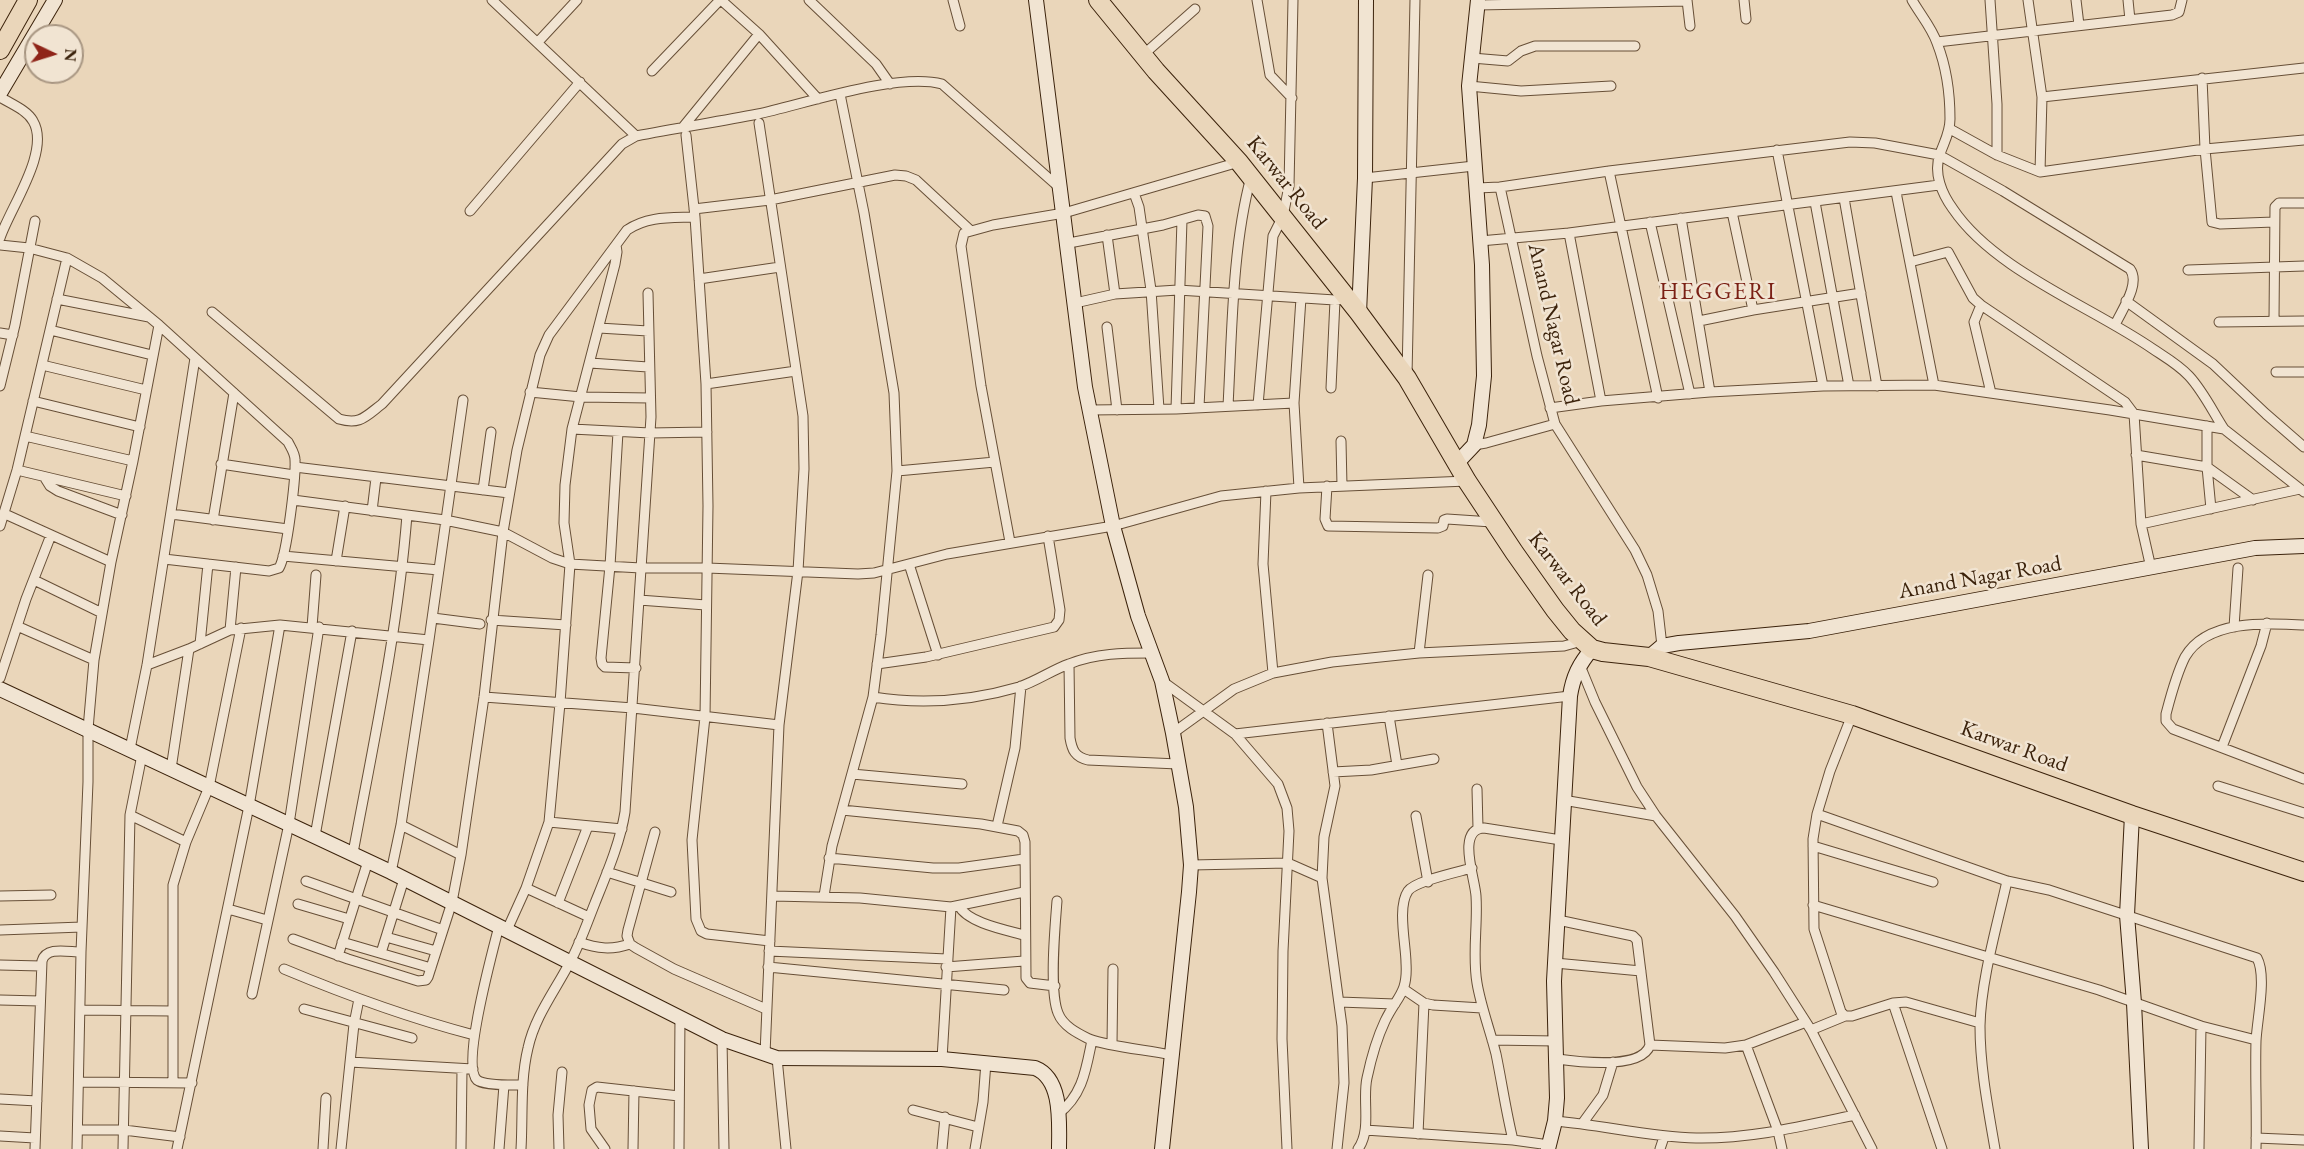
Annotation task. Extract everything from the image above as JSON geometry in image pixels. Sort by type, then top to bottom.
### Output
[{"type":"highway","points":[[0,51],[28,0]]},
{"type":"highway","name":"Karwar Road","points":[[1098,0],[1143,55],[1239,162],[1283,216],[1347,304],[1407,378],[1467,481],[1555,610],[1587,645],[1603,652],[1655,652],[1852,715],[2132,815],[2304,872]]},
{"type":"street","points":[[0,93],[55,0]]},
{"type":"street","points":[[492,0],[636,136]]},
{"type":"street","points":[[538,42],[577,0]]},
{"type":"street","points":[[652,71],[721,0],[759,34],[818,99]]},
{"type":"street","points":[[809,0],[876,64],[890,84]]},
{"type":"street","points":[[953,0],[960,26]]},
{"type":"street","points":[[1036,0],[1090,410],[1113,526],[1138,616],[1162,681],[1186,807],[1191,865],[1162,1149]]},
{"type":"street","points":[[1257,0],[1270,75],[1292,98]]},
{"type":"street","points":[[1258,405],[1273,237],[1283,216],[1289,186],[1293,0]]},
{"type":"street","points":[[1331,388],[1347,304],[1365,178],[1366,0]]},
{"type":"street","points":[[1407,378],[1415,0]]},
{"type":"street","points":[[1457,463],[1474,445],[1479,425],[1484,376],[1480,241],[1469,86],[1478,3],[1687,0],[1690,26]]},
{"type":"street","points":[[1744,0],[1746,19]]},
{"type":"street","points":[[1912,0],[1937,42],[1949,105],[1949,131],[1941,151],[1938,167],[1940,185],[1953,209],[1980,241],[2019,268],[2167,358],[2189,377],[2224,429],[2302,490]]},
{"type":"street","points":[[1990,0],[1997,104],[1997,155]]},
{"type":"street","points":[[2028,0],[2042,97],[2040,172]]},
{"type":"street","points":[[2076,0],[2079,25]]},
{"type":"street","points":[[2128,0],[2130,20]]},
{"type":"street","points":[[1937,42],[2172,15],[2179,12],[2183,0]]},
{"type":"street","points":[[1143,55],[1195,9]]},
{"type":"street","points":[[759,34],[685,131],[699,279],[707,432],[705,717],[692,840],[697,926],[707,934],[769,946],[946,963],[1024,961]]},
{"type":"street","points":[[1472,58],[1508,61],[1521,51],[1535,46],[1635,46]]},
{"type":"street","points":[[2042,97],[2304,68]]},
{"type":"street","points":[[2202,78],[2205,149],[2212,222],[2220,224],[2274,222]]},
{"type":"street","points":[[212,312],[339,419],[351,422],[362,420],[382,404],[622,144],[636,136],[685,131],[890,84],[932,81],[942,84],[1061,189]]},
{"type":"street","points":[[470,211],[580,82]]},
{"type":"street","points":[[1469,86],[1521,92],[1611,86]]},
{"type":"street","points":[[824,896],[830,858],[873,697],[897,471],[894,393],[858,181],[840,94]]},
{"type":"street","points":[[0,97],[26,113],[38,130],[38,144],[28,174],[6,219],[0,238]]},
{"type":"street","points":[[759,123],[802,416],[804,468],[798,571],[779,725],[773,896],[766,1009],[786,1149]]},
{"type":"street","points":[[1949,131],[1997,155],[2040,172],[2205,149],[2304,140]]},
{"type":"street","points":[[1477,188],[1500,187],[1609,171],[1850,142],[1941,151],[2130,269],[2134,279],[2115,325]]},
{"type":"street","points":[[1778,150],[1823,386]]},
{"type":"street","points":[[1010,542],[981,386],[960,246],[964,233],[1064,213],[1239,162]]},
{"type":"street","points":[[1365,178],[1412,171],[1474,166]]},
{"type":"street","points":[[1609,171],[1658,398]]},
{"type":"street","points":[[293,939],[418,981],[426,980],[452,902],[461,855],[484,697],[491,620],[503,532],[530,392],[540,355],[549,335],[627,230],[649,219],[770,200],[895,175],[915,180],[970,230]]},
{"type":"street","points":[[1228,406],[1234,292],[1245,201],[1251,177]]},
{"type":"street","points":[[1480,241],[1511,240],[1940,185]]},
{"type":"street","name":"Anand Nagar Road","points":[[1500,187],[1555,424],[1635,550],[1647,575],[1658,611],[1655,652],[1809,631],[2255,548],[2304,546]]},
{"type":"street","points":[[1896,192],[1934,385]]},
{"type":"street","points":[[1134,193],[1143,228],[1151,290],[1159,410]]},
{"type":"street","points":[[1844,198],[1876,386]]},
{"type":"street","points":[[1815,202],[1849,386]]},
{"type":"street","points":[[2274,320],[2275,207],[2278,203],[2304,203]]},
{"type":"street","points":[[1732,212],[1753,310]]},
{"type":"street","points":[[1069,243],[1202,214],[1207,219],[1198,407]]},
{"type":"street","points":[[1681,218],[1710,392]]},
{"type":"street","points":[[1176,409],[1182,220]]},
{"type":"street","points":[[0,386],[13,335],[35,221]]},
{"type":"street","points":[[1650,222],[1690,394]]},
{"type":"street","points":[[1569,232],[1601,401]]},
{"type":"street","points":[[1107,235],[1115,294]]},
{"type":"street","points":[[0,245],[29,248],[67,258],[102,278],[159,325],[288,442],[295,458],[295,471],[282,564],[276,570],[164,559]]},
{"type":"street","points":[[523,1085],[476,1079],[473,1069],[474,1035],[503,928],[526,888],[549,822],[570,564],[564,523],[565,485],[572,429],[615,264],[616,245]]},
{"type":"street","points":[[1910,262],[1948,252],[1973,298],[1981,305],[2125,402],[2134,414],[2140,524],[2151,568]]},
{"type":"street","points":[[0,526],[17,470],[67,258]]},
{"type":"street","points":[[2188,270],[2304,266]]},
{"type":"street","points":[[699,279],[780,267]]},
{"type":"street","points":[[1075,303],[1115,294],[1151,290],[1204,290],[1267,294],[1347,304]]},
{"type":"street","points":[[1699,321],[1860,293]]},
{"type":"street","points":[[521,1149],[523,1085],[528,1047],[545,1005],[571,961],[622,829],[636,668],[650,433],[648,294]]},
{"type":"street","points":[[1299,488],[1294,403],[1301,298]]},
{"type":"street","points":[[57,299],[149,317]]},
{"type":"street","points":[[2126,301],[2213,364],[2304,447]]},
{"type":"street","points":[[1981,305],[1974,322],[1991,393]]},
{"type":"street","points":[[2220,322],[2304,321]]},
{"type":"street","points":[[77,1149],[88,729],[94,660],[111,562],[159,325]]},
{"type":"street","points":[[1107,327],[1117,410]]},
{"type":"street","points":[[599,328],[648,331]]},
{"type":"street","points":[[50,330],[152,355]]},
{"type":"street","points":[[0,333],[13,335]]},
{"type":"street","points":[[123,1149],[130,815],[147,665],[195,358]]},
{"type":"street","points":[[590,363],[648,367]]},
{"type":"street","points":[[42,364],[146,390]]},
{"type":"street","points":[[706,384],[796,371]]},
{"type":"street","points":[[2276,372],[2304,372]]},
{"type":"street","points":[[1550,408],[1601,401],[1710,392],[1823,386],[1934,385],[2224,429]]},
{"type":"street","points":[[530,392],[582,397],[650,398]]},
{"type":"street","points":[[213,520],[234,393]]},
{"type":"street","points":[[391,872],[401,825],[433,618],[463,400]]},
{"type":"street","points":[[33,401],[140,427]]},
{"type":"street","points":[[1090,410],[1159,410],[1294,403]]},
{"type":"street","points":[[1474,445],[1555,424]]},
{"type":"street","points":[[2207,426],[2207,467],[2211,509]]},
{"type":"street","points":[[572,429],[650,433],[707,432]]},
{"type":"street","points":[[483,490],[491,432]]},
{"type":"street","points":[[618,432],[602,664],[605,667],[636,668]]},
{"type":"street","points":[[25,436],[133,461]]},
{"type":"street","points":[[1341,441],[1342,486]]},
{"type":"street","points":[[2136,455],[2207,467],[2253,500]]},
{"type":"street","points":[[897,471],[995,462]]},
{"type":"street","points":[[221,464],[509,493]]},
{"type":"street","points":[[17,470],[126,496]]},
{"type":"street","points":[[45,478],[50,486],[58,491],[122,515]]},
{"type":"street","points":[[372,511],[376,478]]},
{"type":"street","points":[[292,500],[445,520],[503,532],[552,558],[570,564],[858,574],[886,570],[947,554],[1010,542],[1113,526],[1221,496],[1327,486],[1467,481]]},
{"type":"street","points":[[1327,486],[1325,519],[1328,526],[1438,528],[1443,526],[1444,520],[1447,519],[1495,522]]},
{"type":"street","points":[[2140,524],[2302,490]]},
{"type":"street","points":[[1266,492],[1263,564],[1273,674]]},
{"type":"street","points":[[336,561],[345,506]]},
{"type":"street","points":[[5,514],[111,562]]},
{"type":"street","points":[[171,514],[288,529]]},
{"type":"street","points":[[353,854],[393,636],[403,568],[407,515]]},
{"type":"street","points":[[0,678],[51,535]]},
{"type":"street","points":[[877,664],[938,655],[1054,627],[1059,620],[1060,610],[1048,536]]},
{"type":"street","points":[[283,556],[439,570]]},
{"type":"street","points":[[200,644],[208,564]]},
{"type":"street","points":[[909,564],[938,655]]},
{"type":"street","points":[[230,630],[236,567]]},
{"type":"street","points":[[2234,627],[2238,568]]},
{"type":"street","points":[[252,994],[289,824],[316,627],[316,575]]},
{"type":"street","points":[[1419,653],[1428,575]]},
{"type":"street","points":[[34,580],[102,613]]},
{"type":"street","points":[[639,600],[706,605]]},
{"type":"street","points":[[433,618],[480,624]]},
{"type":"street","points":[[491,620],[566,625]]},
{"type":"street","points":[[2222,747],[2261,646],[2267,623]]},
{"type":"street","points":[[2304,625],[2267,623],[2234,627],[2216,633],[2196,644],[2186,655],[2166,714],[2166,721],[2173,729],[2304,779]]},
{"type":"street","points":[[147,665],[189,650],[230,630],[241,628],[280,625],[316,627],[429,640]]},
{"type":"street","points":[[177,1149],[249,806],[280,625]]},
{"type":"street","points":[[17,626],[94,660]]},
{"type":"street","points":[[173,1083],[173,885],[186,842],[209,787],[241,628]]},
{"type":"street","points":[[315,836],[352,631]]},
{"type":"street","points":[[1173,733],[1234,689],[1252,680],[1273,674],[1332,662],[1419,653],[1587,645],[1573,680],[1570,696],[1555,963],[1557,1059],[1555,1121],[1549,1147],[1513,1140],[1365,1130]]},
{"type":"street","points":[[171,769],[189,650]]},
{"type":"street","points":[[873,697],[903,702],[983,696],[1021,686],[1069,664],[1093,656],[1151,652]]},
{"type":"street","points":[[1579,663],[1595,702],[1637,788],[1656,816],[1735,916],[1808,1026],[1872,1149]]},
{"type":"street","points":[[1069,664],[1070,738],[1072,750],[1077,756],[1088,760],[1178,764]]},
{"type":"street","points":[[1162,681],[1235,734],[1278,784],[1283,793],[1287,808],[1288,863],[1283,951],[1282,1039],[1287,1149]]},
{"type":"street","points":[[997,826],[1015,748],[1021,686]]},
{"type":"street","points":[[0,688],[391,872],[722,1039],[771,1056],[942,1059],[986,1062],[1043,1071],[1052,1084],[1058,1114],[1059,1149]]},
{"type":"street","points":[[1235,734],[1570,696]]},
{"type":"street","points":[[484,697],[633,708],[779,725]]},
{"type":"street","points":[[1845,1016],[1841,1012],[1814,929],[1813,846],[1817,814],[1830,771],[1852,715]]},
{"type":"street","points":[[1389,716],[1397,765]]},
{"type":"street","points":[[1327,723],[1335,786],[1324,837],[1322,878],[1339,1002],[1344,1083],[1337,1149]]},
{"type":"street","points":[[1334,772],[1371,770],[1434,759]]},
{"type":"street","points":[[852,774],[962,784]]},
{"type":"street","points":[[2218,786],[2304,813]]},
{"type":"street","points":[[1477,789],[1478,828]]},
{"type":"street","points":[[1563,800],[1656,816]]},
{"type":"street","points":[[842,810],[997,826],[1023,835],[1025,842],[1024,961],[1028,981],[1054,986]]},
{"type":"street","points":[[1817,814],[2007,881],[2049,890],[2257,958],[2261,964],[2261,975],[2256,1040],[2256,1149]]},
{"type":"street","points":[[130,815],[186,842]]},
{"type":"street","points":[[2132,815],[2127,915],[2141,1149]]},
{"type":"street","points":[[1416,816],[1428,882]]},
{"type":"street","points":[[549,822],[622,829]]},
{"type":"street","points":[[401,825],[461,855]]},
{"type":"street","points":[[558,903],[588,826]]},
{"type":"street","points":[[1513,1140],[1477,982],[1474,945],[1477,906],[1469,858],[1470,840],[1472,832],[1478,828],[1561,840]]},
{"type":"street","points":[[655,832],[628,930],[627,936],[630,944],[674,969],[766,1009]]},
{"type":"street","points":[[1813,846],[1933,882]]},
{"type":"street","points":[[830,858],[933,868],[959,868],[1024,859]]},
{"type":"street","points":[[338,956],[368,861]]},
{"type":"street","points":[[1191,865],[1288,863],[1322,878]]},
{"type":"street","points":[[1358,1149],[1363,1142],[1365,1130],[1367,1080],[1384,1023],[1405,990],[1406,961],[1403,929],[1406,894],[1413,886],[1472,868]]},
{"type":"street","points":[[607,872],[670,892]]},
{"type":"street","points":[[381,953],[404,879]]},
{"type":"street","points":[[306,881],[443,930]]},
{"type":"street","points":[[1995,1149],[1981,1061],[1980,1023],[1990,957],[2007,881]]},
{"type":"street","points":[[526,888],[589,917]]},
{"type":"street","points":[[773,896],[824,896],[955,906],[1024,892]]},
{"type":"street","points":[[0,896],[51,895]]},
{"type":"street","points":[[1057,902],[1054,986],[1058,1012],[1063,1021],[1073,1031],[1092,1040],[1171,1055]]},
{"type":"street","points":[[298,904],[349,919]]},
{"type":"street","points":[[1812,905],[1990,957],[2201,1026],[2256,1040]]},
{"type":"street","points":[[955,906],[969,917],[1024,935]]},
{"type":"street","points":[[942,1059],[946,963],[955,906]]},
{"type":"street","points":[[228,909],[267,920]]},
{"type":"street","points":[[1557,1059],[1596,1063],[1613,1062],[1647,1053],[1650,1045],[1637,940],[1633,936],[1558,920]]},
{"type":"street","points":[[0,930],[82,927]]},
{"type":"street","points":[[386,937],[436,951]]},
{"type":"street","points":[[342,942],[431,968]]},
{"type":"street","points":[[579,942],[603,949],[616,949],[630,944]]},
{"type":"street","points":[[35,1149],[43,955],[50,951],[81,952]]},
{"type":"street","points":[[1555,963],[1641,971]]},
{"type":"street","points":[[0,965],[41,966]]},
{"type":"street","points":[[768,967],[1004,990]]},
{"type":"street","points":[[284,969],[359,999],[436,1025],[474,1035]]},
{"type":"street","points":[[1112,1044],[1113,969]]},
{"type":"street","points":[[1405,990],[1424,1003],[1482,1008]]},
{"type":"street","points":[[341,1149],[354,1024],[359,999]]},
{"type":"street","points":[[0,1000],[40,1001]]},
{"type":"street","points":[[1339,1002],[1395,1004]]},
{"type":"street","points":[[1418,1134],[1424,1003]]},
{"type":"street","points":[[1650,1045],[1725,1048],[1746,1045],[1893,1003],[1916,1004],[1980,1023]]},
{"type":"street","points":[[1893,1003],[1942,1149]]},
{"type":"street","points":[[304,1009],[412,1038]]},
{"type":"street","points":[[80,1010],[172,1011]]},
{"type":"street","points":[[679,1149],[680,1016]]},
{"type":"street","points":[[2199,1149],[2201,1026]]},
{"type":"street","points":[[722,1039],[724,1149]]},
{"type":"street","points":[[1058,1114],[1068,1107],[1081,1089],[1092,1040]]},
{"type":"street","points":[[1492,1040],[1556,1041]]},
{"type":"street","points":[[1746,1045],[1778,1131],[1782,1149]]},
{"type":"street","points":[[350,1062],[473,1069]]},
{"type":"street","points":[[975,1149],[983,1102],[986,1062]]},
{"type":"street","points":[[1582,1124],[1602,1095],[1610,1077],[1613,1062]]},
{"type":"street","points":[[461,1149],[462,1069]]},
{"type":"street","points":[[559,1149],[558,1114],[562,1072]]},
{"type":"street","points":[[79,1082],[192,1083]]},
{"type":"street","points":[[499,1149],[504,1084]]},
{"type":"street","points":[[605,1149],[591,1129],[592,1090],[597,1087],[679,1096]]},
{"type":"street","points":[[633,1149],[634,1091]]},
{"type":"street","points":[[322,1149],[326,1098]]},
{"type":"street","points":[[0,1099],[37,1101]]},
{"type":"street","points":[[913,1110],[978,1127]]},
{"type":"street","points":[[1555,1121],[1664,1137],[1721,1138],[1778,1131],[1855,1115]]},
{"type":"street","points":[[942,1149],[945,1117]]},
{"type":"street","points":[[78,1130],[124,1130],[180,1137]]},
{"type":"street","points":[[0,1136],[35,1138]]},
{"type":"street","points":[[1660,1149],[1664,1137]]},
{"type":"street","points":[[1721,1138],[1724,1149]]},
{"type":"street","points":[[2256,1138],[2304,1140]]},
{"type":"district","name":"HEGGERI","points":[[1718,292]]}]
